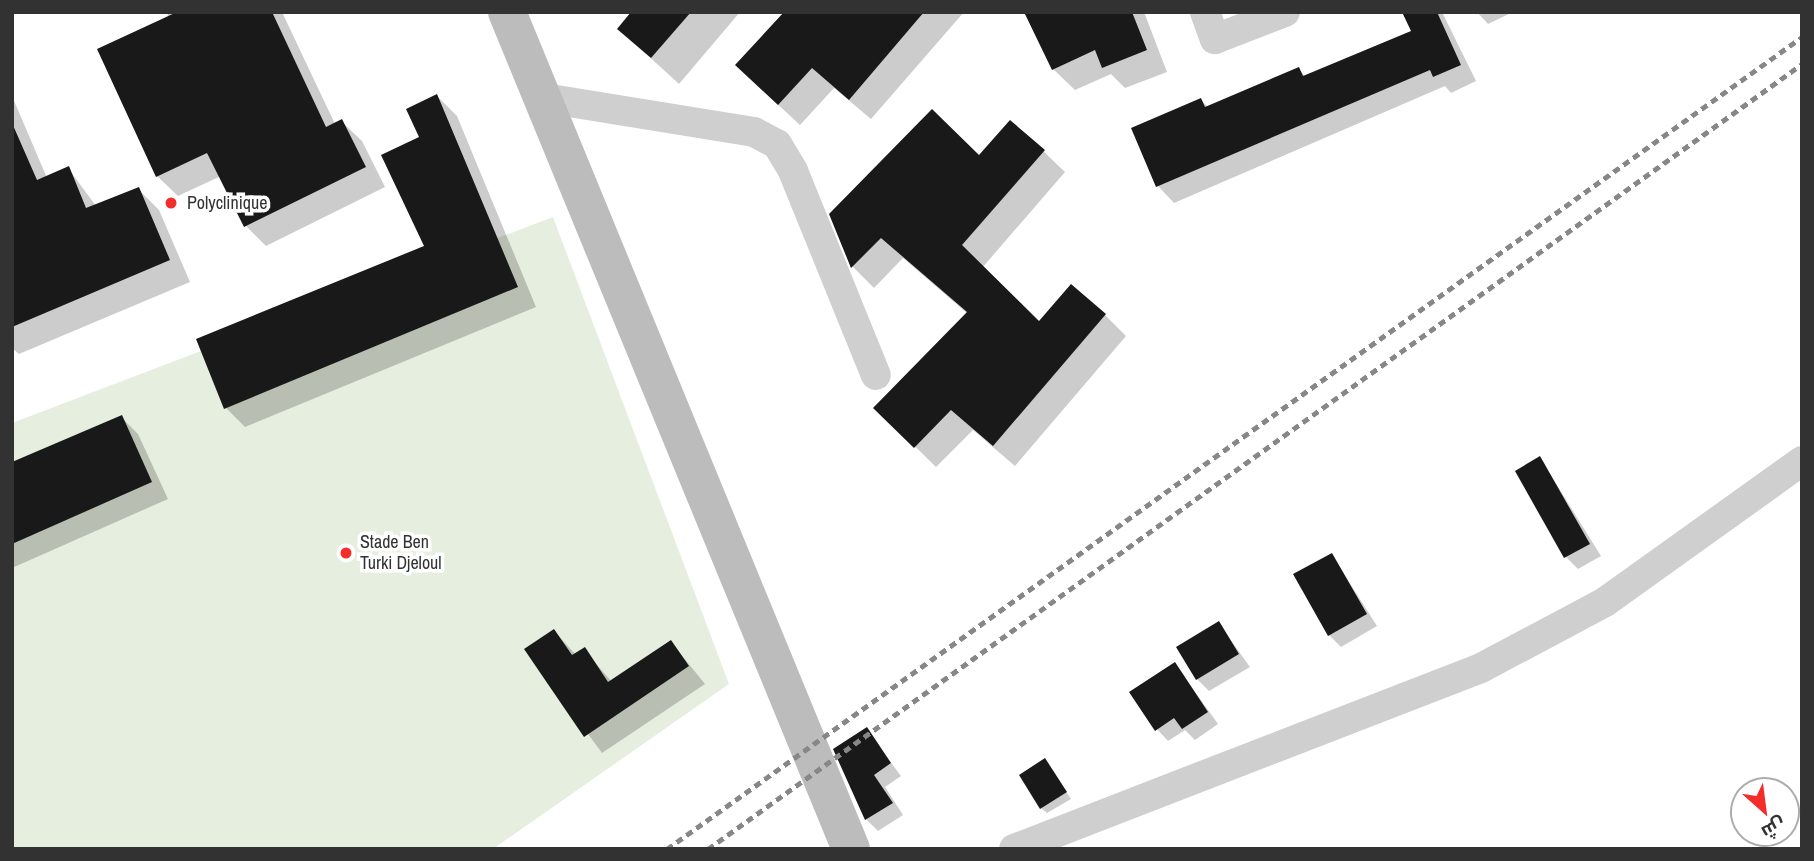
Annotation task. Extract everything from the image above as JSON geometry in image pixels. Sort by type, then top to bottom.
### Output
[{"type":"main road","points":[[507,12],[538,97],[787,682],[851,849]]},
{"type":"street","points":[[1205,12],[1215,39],[1285,12]]},
{"type":"street","points":[[538,97],[754,132],[776,144],[793,171],[876,375]]},
{"type":"street","points":[[1014,849],[1481,668],[1605,602],[1802,461]]},
{"type":"green space","name":"Stade Ben Turki Djeloul","points":[[553,217],[729,684],[493,849],[12,849],[12,423]]},
{"type":"building","points":[[177,12],[272,12],[326,127],[342,119],[366,167],[244,227],[207,153],[156,177],[97,49]]},
{"type":"building","points":[[631,12],[691,12],[651,58],[617,29]]},
{"type":"building","points":[[784,12],[924,12],[849,100],[812,68],[778,105],[735,65]]},
{"type":"building","points":[[1024,12],[1132,12],[1147,50],[1102,68],[1095,50],[1052,70]]},
{"type":"building","points":[[1402,12],[1437,12],[1461,65],[1433,77],[1430,70],[1156,187],[1131,128],[1201,98],[1205,107],[1299,67],[1303,76],[1411,31]]},
{"type":"building","points":[[437,94],[518,287],[224,409],[196,339],[424,246],[381,155],[419,137],[406,109]]},
{"type":"building","points":[[932,109],[979,155],[1010,120],[1045,150],[962,245],[1039,321],[1071,284],[1106,314],[993,446],[951,410],[914,448],[873,408],[967,312],[881,238],[851,268],[829,214]]},
{"type":"building","points":[[12,123],[37,180],[69,166],[86,208],[139,187],[170,260],[12,327]]},
{"type":"building","points":[[122,415],[152,482],[12,544],[12,462]]},
{"type":"building","points":[[1540,456],[1590,544],[1564,558],[1515,471]]},
{"type":"building","points":[[1332,553],[1367,614],[1328,636],[1293,574]]},
{"type":"building","points":[[1219,621],[1239,654],[1196,680],[1176,647]]},
{"type":"building","points":[[554,629],[572,655],[585,647],[608,682],[671,640],[689,666],[584,737],[524,649]]},
{"type":"building","points":[[1175,662],[1208,712],[1182,729],[1174,718],[1155,731],[1129,692]]},
{"type":"building","points":[[867,727],[891,763],[874,775],[893,803],[865,820],[833,749]]},
{"type":"building","points":[[1045,758],[1067,792],[1040,809],[1019,775]]},
{"type":"railway","points":[[667,849],[1802,37]]},
{"type":"railway","points":[[708,849],[1802,64]]},
{"type":"place","name":"Polyclinique","points":[[171,203]]},
{"type":"place","name":"Stade Ben Turki Djeloul","points":[[346,553]]}]
